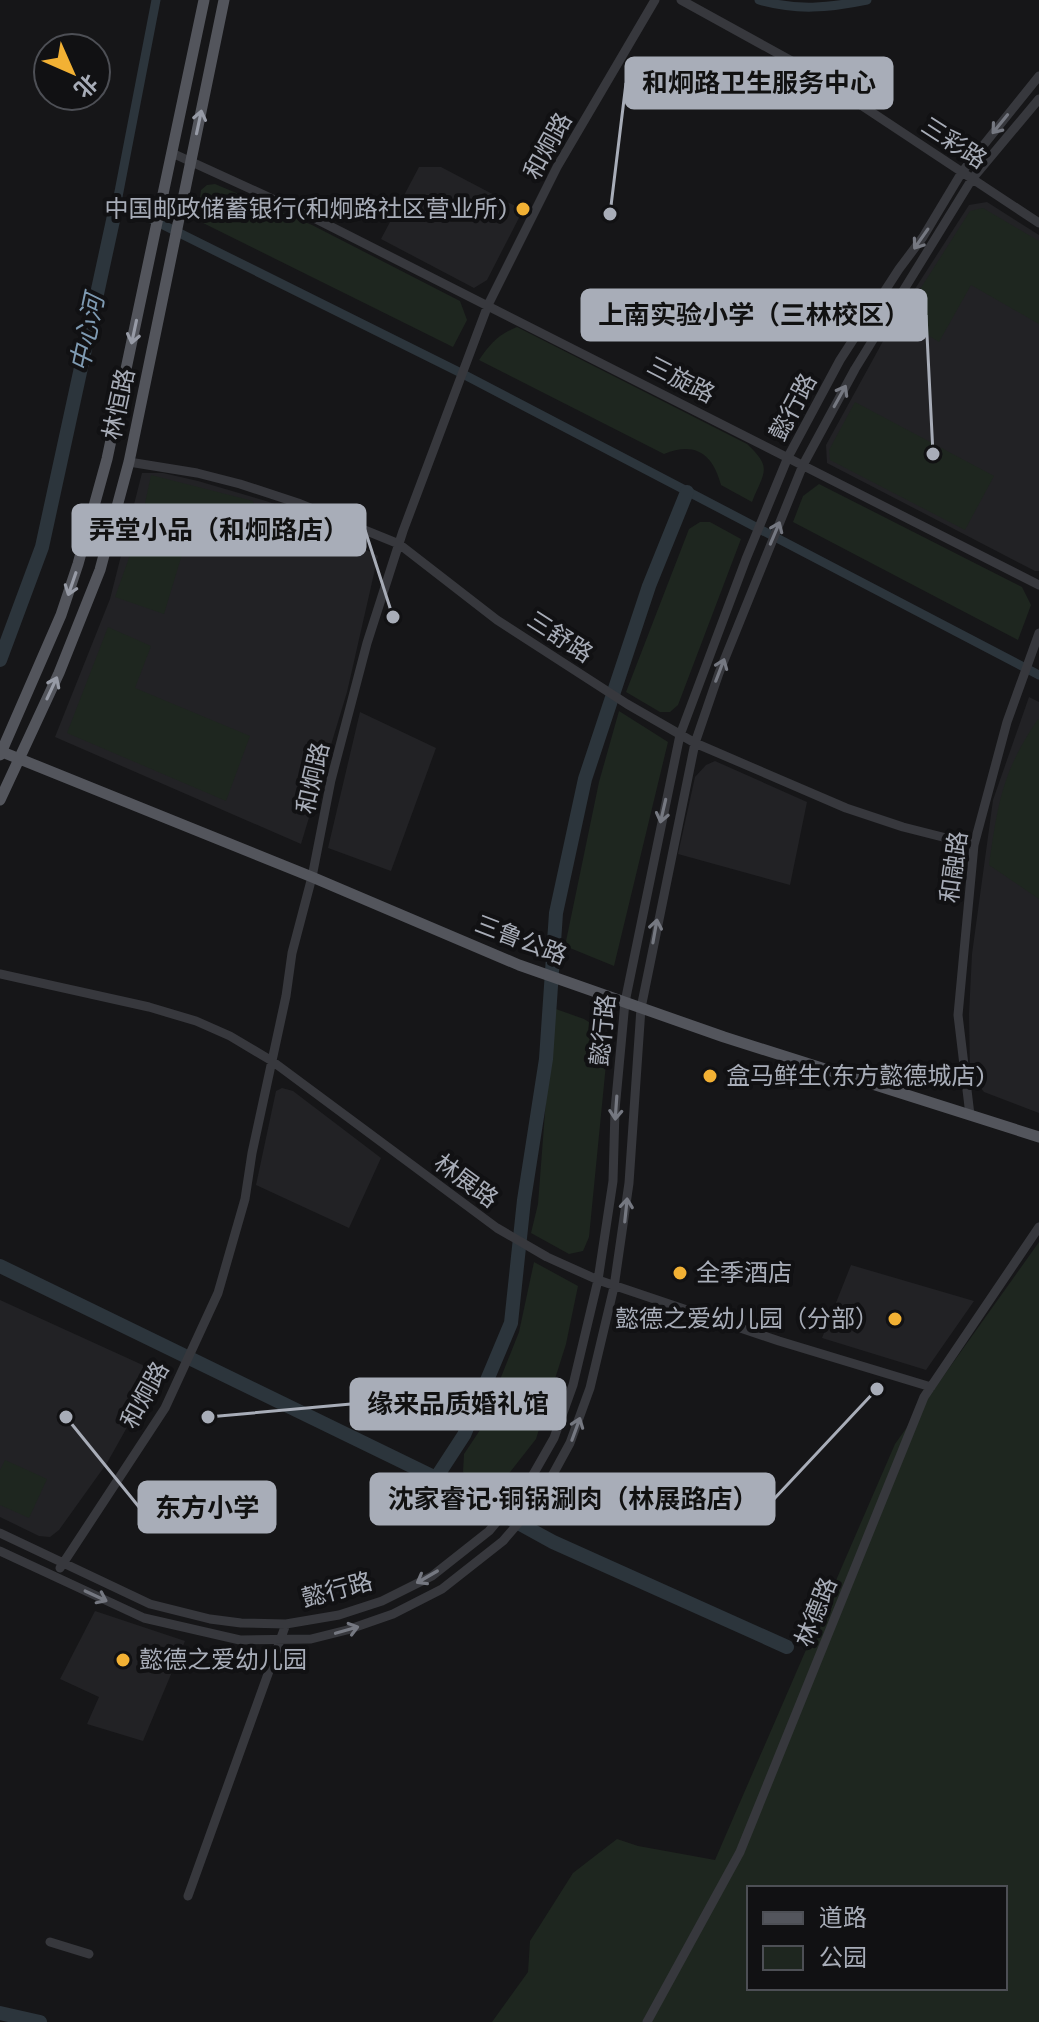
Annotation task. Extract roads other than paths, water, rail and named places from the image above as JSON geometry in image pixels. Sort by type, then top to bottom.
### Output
[{"type":"main road","name":"林恒路","points":[[1,753],[46,652],[78,564],[107,459],[204,0]]},
{"type":"main road","name":"林恒路","points":[[0,800],[81,622],[100,570],[129,462],[224,0]]},
{"type":"main road","name":"三鲁公路","points":[[1,753],[312,877],[513,963],[851,1078],[1039,1137]]},
{"type":"street","name":"和炯路","points":[[55,1576],[165,1408],[218,1293],[245,1199],[292,953],[312,877],[331,780],[363,658],[399,544],[488,305],[557,167],[655,0]]},
{"type":"street","name":"三彩路","points":[[681,0],[808,70],[1039,223]]},
{"type":"street","name":"懿行路","points":[[0,1533],[118,1591],[180,1613],[241,1623],[286,1624],[339,1615],[382,1601],[432,1576],[489,1531],[526,1487],[554,1438],[573,1385],[598,1280],[613,1181],[615,1110],[625,1002],[680,735],[788,457],[840,360],[891,280],[923,237],[962,172],[1039,76]]},
{"type":"street","name":"懿行路","points":[[0,1551],[159,1622],[240,1640],[311,1639],[393,1614],[442,1589],[503,1541],[540,1498],[570,1443],[590,1388],[614,1287],[629,1183],[641,1008],[695,743],[719,673],[803,465],[855,369],[972,179],[1039,99]]},
{"type":"street","name":"三旋路","points":[[172,153],[312,217],[1039,585]]},
{"type":"street","name":"三舒路","points":[[129,462],[197,473],[240,484],[298,503],[399,544],[485,611],[627,704],[695,743],[846,808],[903,827],[974,845]]},
{"type":"street","name":"和融路","points":[[970,1115],[958,1015],[974,845],[1007,722],[1039,633]]},
{"type":"street","name":"林展路","points":[[0,974],[149,1007],[196,1021],[230,1036],[272,1061],[497,1228],[547,1257],[598,1280],[779,1341],[931,1387]]},
{"type":"street","name":"林德路","points":[[647,2022],[740,1852],[924,1397],[1039,1227]]},
{"type":"street","points":[[188,1896],[286,1624]]},
{"type":"street","points":[[50,1942],[89,1954]]},
{"type":"waterway","points":[[156,0],[117,202],[461,373],[1039,675]]},
{"type":"waterway","points":[[759,0],[786,6],[813,7],[867,0]]},
{"type":"waterway","name":"中心河","points":[[0,660],[42,547],[117,202]]},
{"type":"waterway","points":[[436,1478],[464,1435],[511,1323],[524,1200],[546,1059],[556,913],[585,779],[649,586],[687,492]]},
{"type":"waterway","points":[[0,1266],[436,1478],[553,1542],[787,1647]]},
{"type":"waterway","points":[[0,2013],[40,2022]]},
{"type":"place","name":"中国邮政储蓄银行(和炯路社区营业所)","points":[[523,209]]},
{"type":"place","name":"和炯路卫生服务中心","points":[[610,214]]},
{"type":"place","name":"上南实验小学（三林校区）","points":[[933,454]]},
{"type":"place","name":"弄堂小品（和炯路店）","points":[[393,617]]},
{"type":"place","name":"盒马鲜生(东方懿德城店)","points":[[710,1076]]},
{"type":"place","name":"全季酒店","points":[[680,1273]]},
{"type":"place","name":"懿德之爱幼儿园（分部）","points":[[895,1319]]},
{"type":"place","name":"沈家睿记·铜锅涮肉（林展路店）","points":[[877,1389]]},
{"type":"place","name":"东方小学","points":[[66,1417]]},
{"type":"place","name":"缘来品质婚礼馆","points":[[208,1417]]},
{"type":"place","name":"懿德之爱幼儿园","points":[[123,1660]]}]
